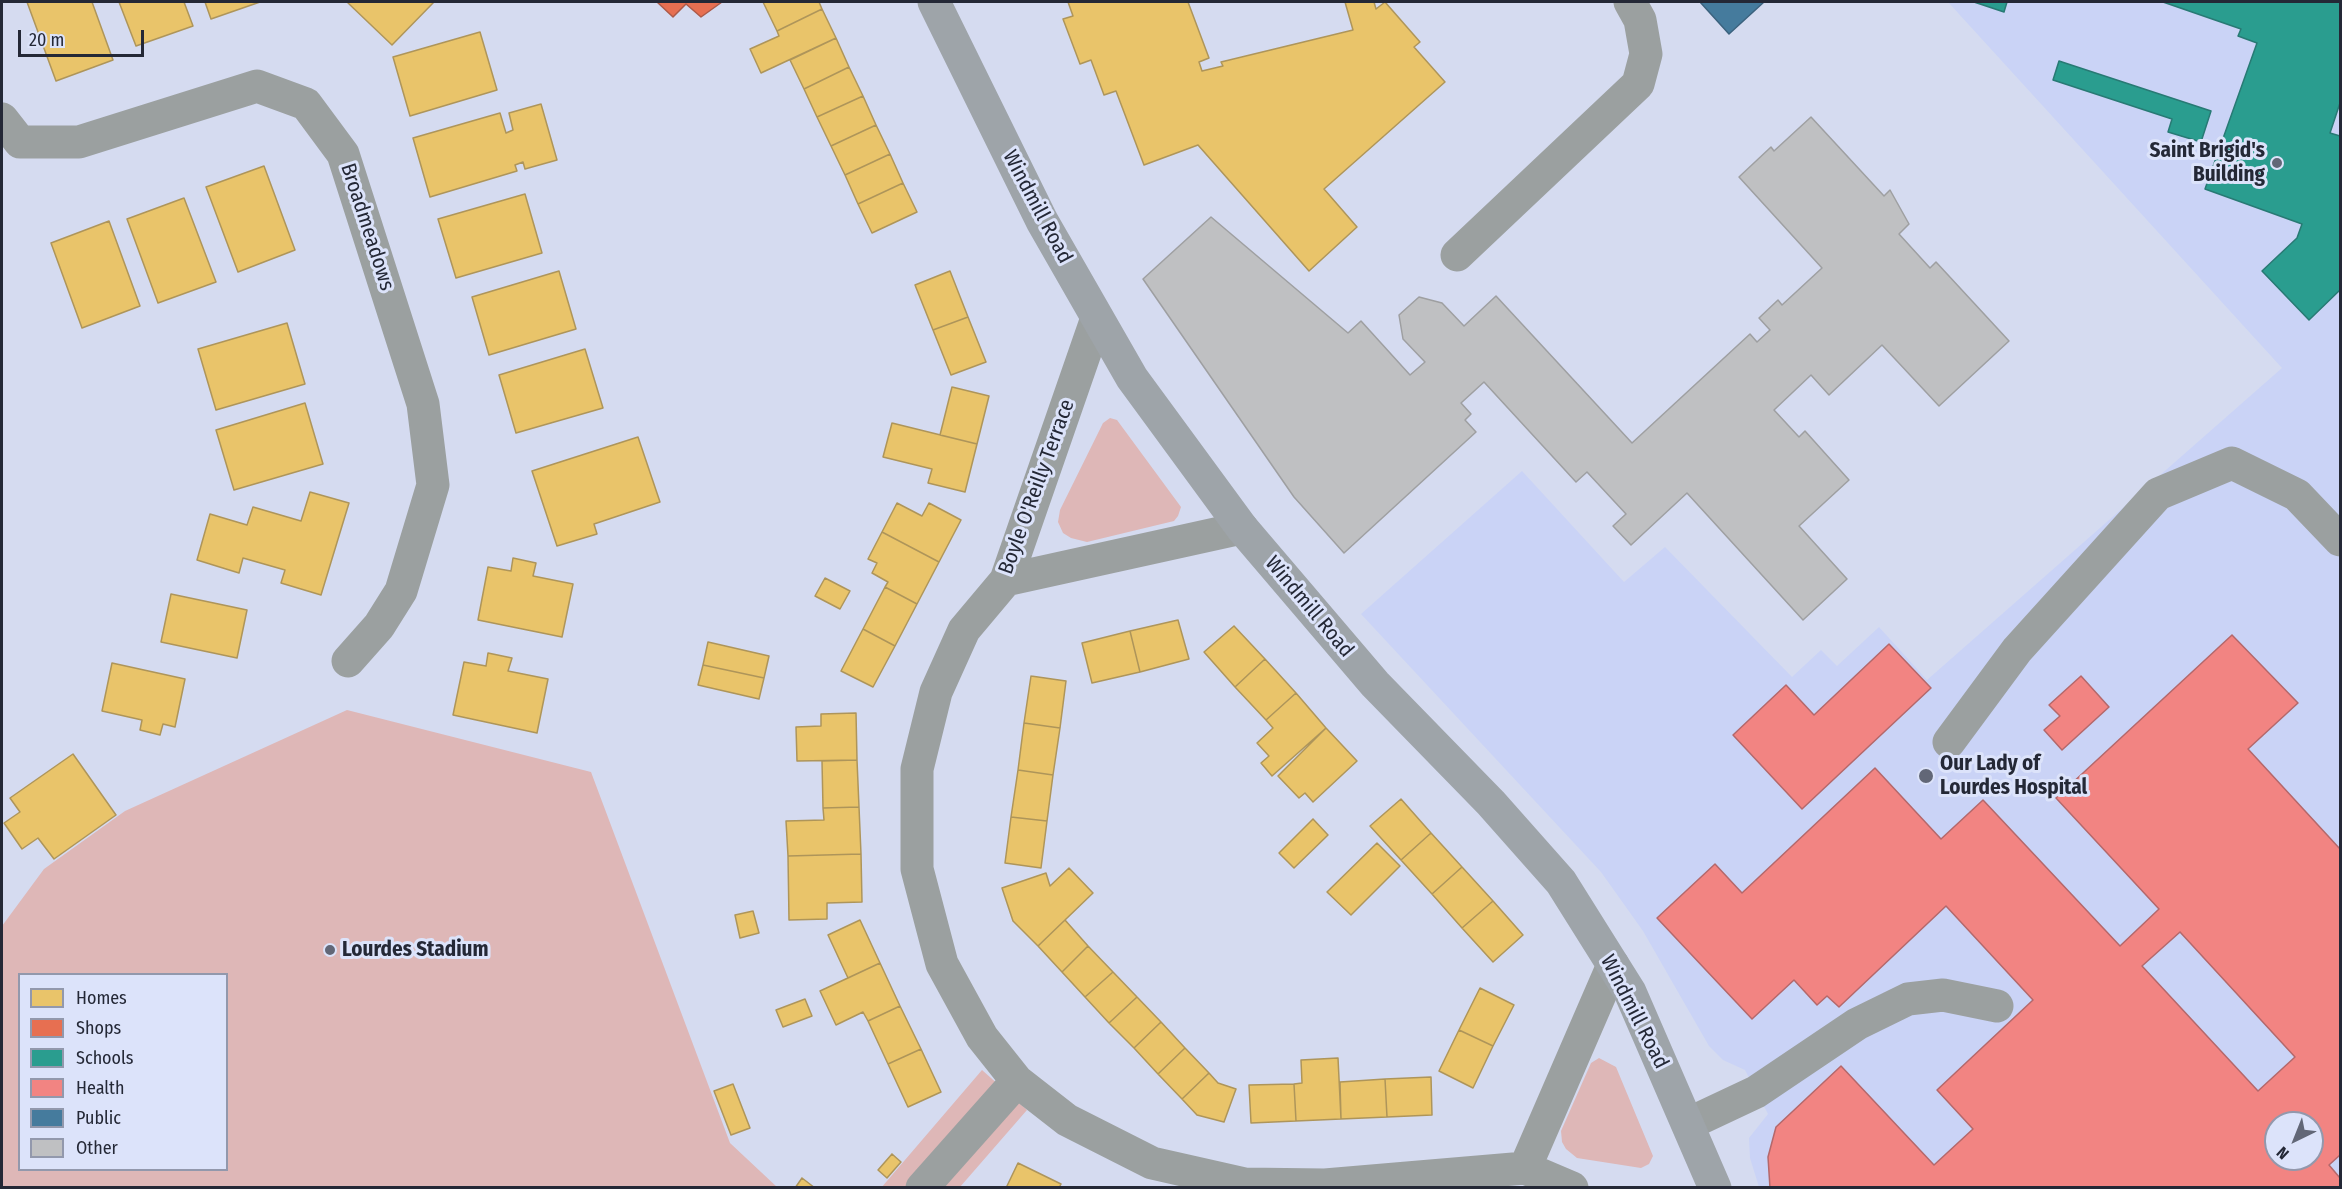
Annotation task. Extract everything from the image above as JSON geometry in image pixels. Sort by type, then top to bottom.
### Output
[{"type":"main road","name":"Windmill Road","points":[[934,2],[1042,221],[1132,378],[1242,528],[1375,684],[1491,802],[1561,882],[1629,992],[1689,1124],[1715,1188]]},
{"type":"street","points":[[1457,255],[1638,84],[1646,54],[1640,20],[1630,2]]},
{"type":"street","name":"Broadmeadows","points":[[2,119],[20,142],[79,142],[257,86],[306,104],[342,154],[423,404],[433,485],[401,591],[379,626],[348,661]]},
{"type":"street","name":"Boyle O'Reilly Terrace","points":[[1097,318],[1006,580],[964,630],[936,692],[917,770],[917,869],[942,964],[982,1037],[1017,1081],[1067,1120],[1152,1163],[1245,1184],[1325,1185],[1525,1168]]},
{"type":"street","points":[[1949,742],[2017,650],[2158,494],[2232,462],[2297,495],[2340,540]]},
{"type":"street","points":[[1006,580],[1242,528]]},
{"type":"street","points":[[1572,1188],[1525,1168],[1613,965]]},
{"type":"street","points":[[1689,1124],[1756,1092],[1857,1024],[1908,999],[1943,995],[1997,1006]]},
{"type":"street","points":[[922,1188],[1017,1081]]},
{"type":"shaded area","name":"Our Lady of Lourdes Hospital","points":[[1948,2],[2340,2],[2340,1187],[1759,1187],[1750,1158],[1749,1138],[1768,1114],[1745,1070],[1723,1060],[1709,1046],[1643,931],[1601,872],[1361,614],[1522,471],[1624,582],[1665,547],[1792,677],[1821,650],[1837,666],[1879,627],[1927,680],[2282,368]]},
{"type":"shaded area","points":[[1110,418],[1117,420],[1181,507],[1174,521],[1087,542],[1071,538],[1063,533],[1058,522],[1060,510],[1103,423]]},
{"type":"shaded area","name":"Lourdes Stadium","points":[[347,710],[591,772],[730,1143],[777,1187],[2,1187],[2,926],[44,869],[125,811]]},
{"type":"shaded area","points":[[1599,1058],[1616,1067],[1653,1156],[1649,1164],[1641,1168],[1577,1158],[1566,1149],[1562,1142],[1561,1131],[1591,1063]]},
{"type":"shaded area","points":[[982,1070],[1027,1110],[960,1187],[881,1188]]},
{"type":"building: Homes","points":[[27,2],[92,2],[113,60],[56,81]]},
{"type":"building: Homes","points":[[119,2],[184,2],[193,26],[136,46]]},
{"type":"building: Homes","points":[[205,2],[260,2],[211,19]]},
{"type":"building: Homes","points":[[434,2],[392,45],[348,3]]},
{"type":"building: Homes","points":[[763,2],[819,2],[822,9],[777,31]]},
{"type":"building: Homes","points":[[1068,2],[1188,2],[1209,58],[1199,62],[1202,71],[1223,66],[1221,62],[1353,30],[1345,2],[1374,2],[1376,9],[1385,2],[1420,42],[1414,47],[1445,82],[1324,189],[1357,227],[1309,271],[1198,145],[1144,165],[1116,91],[1104,95],[1091,60],[1080,64],[1063,19],[1073,16]]},
{"type":"building: Homes","points":[[822,9],[836,38],[761,73],[750,49],[779,36],[777,31]]},
{"type":"building: Homes","points":[[480,32],[497,90],[410,116],[393,57]]},
{"type":"building: Homes","points":[[836,38],[849,67],[804,89],[790,60]]},
{"type":"building: Homes","points":[[849,67],[863,96],[817,117],[804,89]]},
{"type":"building: Homes","points":[[863,96],[876,125],[831,146],[817,117]]},
{"type":"building: Homes","points":[[541,104],[557,160],[525,169],[523,162],[515,165],[517,171],[430,197],[413,138],[500,113],[506,133],[513,130],[509,113]]},
{"type":"building: Homes","points":[[876,125],[890,154],[845,175],[831,146]]},
{"type":"building: Homes","points":[[890,154],[903,183],[858,204],[845,175]]},
{"type":"building: Homes","points":[[264,166],[295,250],[238,272],[206,187]]},
{"type":"building: Homes","points":[[903,183],[917,212],[872,233],[858,204]]},
{"type":"building: Homes","points":[[525,194],[542,253],[456,278],[438,219]]},
{"type":"building: Homes","points":[[184,198],[216,282],[158,303],[127,219]]},
{"type":"building: Homes","points":[[109,221],[140,306],[82,328],[51,243]]},
{"type":"building: Homes","points":[[559,271],[576,329],[489,355],[472,297]]},
{"type":"building: Homes","points":[[950,271],[968,317],[933,330],[915,285]]},
{"type":"building: Homes","points":[[968,317],[986,362],[951,375],[933,330]]},
{"type":"building: Homes","points":[[287,323],[305,384],[216,410],[198,349]]},
{"type":"building: Homes","points":[[585,349],[603,408],[516,433],[499,375]]},
{"type":"building: Homes","points":[[952,387],[989,396],[977,444],[940,435]]},
{"type":"building: Homes","points":[[305,403],[323,464],[234,490],[216,430]]},
{"type":"building: Homes","points":[[892,423],[977,444],[965,492],[928,483],[932,469],[883,457]]},
{"type":"building: Homes","points":[[638,437],[660,502],[594,524],[597,534],[557,546],[532,471]]},
{"type":"building: Homes","points":[[310,492],[349,503],[321,595],[281,583],[285,570],[243,558],[239,573],[197,560],[210,514],[247,525],[253,507],[301,521]]},
{"type":"building: Homes","points":[[897,503],[922,516],[929,503],[961,520],[939,562],[882,532]]},
{"type":"building: Homes","points":[[882,532],[939,562],[917,604],[885,587],[888,582],[872,573],[877,563],[868,559]]},
{"type":"building: Homes","points":[[513,558],[536,563],[533,576],[573,584],[562,637],[478,620],[488,567],[511,571]]},
{"type":"building: Homes","points":[[825,578],[850,591],[840,609],[815,596]]},
{"type":"building: Homes","points":[[885,587],[917,604],[895,646],[863,629]]},
{"type":"building: Homes","points":[[171,594],[247,610],[237,658],[161,642]]},
{"type":"building: Homes","points":[[1178,620],[1189,659],[1140,672],[1130,631]]},
{"type":"building: Homes","points":[[1234,626],[1265,659],[1235,687],[1204,652]]},
{"type":"building: Homes","points":[[863,629],[895,646],[873,687],[841,671]]},
{"type":"building: Homes","points":[[1130,631],[1140,672],[1092,683],[1082,643]]},
{"type":"building: Homes","points":[[708,642],[769,656],[764,678],[703,665]]},
{"type":"building: Homes","points":[[488,653],[512,658],[508,671],[548,679],[537,733],[453,715],[464,662],[486,666]]},
{"type":"building: Homes","points":[[1265,659],[1296,693],[1266,720],[1235,687]]},
{"type":"building: Homes","points":[[112,663],[185,679],[175,727],[163,724],[160,735],[140,730],[142,720],[102,711]]},
{"type":"building: Homes","points":[[703,665],[764,678],[759,699],[698,685]]},
{"type":"building: Homes","points":[[1031,676],[1066,681],[1060,728],[1024,723]]},
{"type":"building: Homes","points":[[1296,693],[1326,728],[1272,776],[1261,763],[1269,756],[1257,743],[1273,728],[1266,720]]},
{"type":"building: Homes","points":[[856,713],[857,760],[797,761],[796,727],[821,726],[821,714]]},
{"type":"building: Homes","points":[[1024,723],[1060,728],[1053,775],[1018,770]]},
{"type":"building: Homes","points":[[1326,728],[1357,761],[1313,802],[1305,793],[1299,798],[1278,776]]},
{"type":"building: Homes","points":[[73,754],[116,815],[54,859],[38,838],[22,849],[4,823],[20,812],[10,798]]},
{"type":"building: Homes","points":[[857,760],[859,807],[823,808],[822,761]]},
{"type":"building: Homes","points":[[1018,770],[1053,775],[1047,821],[1011,817]]},
{"type":"building: Homes","points":[[1401,799],[1431,833],[1401,860],[1370,826]]},
{"type":"building: Homes","points":[[859,807],[861,854],[788,856],[786,821],[824,820],[823,808]]},
{"type":"building: Homes","points":[[1011,817],[1047,821],[1041,868],[1005,863]]},
{"type":"building: Homes","points":[[1313,819],[1328,835],[1294,868],[1279,853]]},
{"type":"building: Homes","points":[[1431,833],[1462,867],[1432,894],[1401,860]]},
{"type":"building: Homes","points":[[1377,843],[1400,866],[1351,915],[1327,892]]},
{"type":"building: Homes","points":[[861,854],[862,902],[827,903],[827,919],[789,920],[788,856]]},
{"type":"building: Homes","points":[[1462,867],[1493,901],[1462,928],[1432,894]]},
{"type":"building: Homes","points":[[1069,868],[1093,893],[1038,946],[1013,921],[1002,888],[1046,873],[1050,886]]},
{"type":"building: Homes","points":[[1493,901],[1523,935],[1493,962],[1462,928]]},
{"type":"building: Homes","points":[[753,911],[759,933],[740,938],[735,915]]},
{"type":"building: Homes","points":[[860,920],[880,963],[848,978],[828,935]]},
{"type":"building: Homes","points":[[1065,920],[1088,946],[1062,972],[1038,946]]},
{"type":"building: Homes","points":[[1088,946],[1113,972],[1085,997],[1062,972]]},
{"type":"building: Homes","points":[[880,963],[900,1006],[868,1021],[863,1012],[836,1025],[820,991]]},
{"type":"building: Homes","points":[[1113,972],[1137,997],[1109,1023],[1085,997]]},
{"type":"building: Homes","points":[[1480,988],[1514,1005],[1493,1046],[1459,1030]]},
{"type":"building: Homes","points":[[1137,997],[1161,1022],[1134,1048],[1109,1023]]},
{"type":"building: Homes","points":[[805,999],[812,1016],[783,1027],[776,1010]]},
{"type":"building: Homes","points":[[900,1006],[921,1049],[888,1064],[868,1021]]},
{"type":"building: Homes","points":[[1161,1022],[1185,1048],[1158,1074],[1134,1048]]},
{"type":"building: Homes","points":[[1459,1030],[1493,1046],[1473,1088],[1439,1071]]},
{"type":"building: Homes","points":[[1185,1048],[1209,1073],[1182,1099],[1158,1074]]},
{"type":"building: Homes","points":[[921,1049],[941,1092],[908,1107],[888,1064]]},
{"type":"building: Homes","points":[[1338,1058],[1341,1119],[1296,1121],[1294,1084],[1302,1083],[1301,1060]]},
{"type":"building: Homes","points":[[1209,1073],[1218,1083],[1236,1089],[1224,1122],[1197,1115],[1182,1099]]},
{"type":"building: Homes","points":[[1431,1077],[1432,1115],[1387,1117],[1385,1079]]},
{"type":"building: Homes","points":[[1385,1079],[1387,1117],[1341,1119],[1340,1082]]},
{"type":"building: Homes","points":[[733,1084],[750,1128],[731,1135],[714,1091]]},
{"type":"building: Homes","points":[[1294,1084],[1296,1121],[1251,1123],[1249,1085]]},
{"type":"building: Homes","points":[[892,1154],[901,1162],[887,1178],[878,1170]]},
{"type":"building: Homes","points":[[1018,1163],[1061,1184],[1059,1188],[1006,1188]]},
{"type":"building: Homes","points":[[802,1178],[815,1188],[795,1188]]},
{"type":"building: Shops","points":[[657,2],[722,2],[701,17],[686,4],[673,17]]},
{"type":"building: Schools","points":[[1974,2],[2007,2],[2004,12]]},
{"type":"building: Schools","name":"Saint Brigid's Building","points":[[2163,2],[2340,2],[2340,103],[2330,133],[2340,136],[2340,290],[2309,320],[2262,271],[2297,238],[2302,224],[2205,189],[2257,43],[2238,36],[2241,29]]},
{"type":"building: Schools","points":[[2059,61],[2211,111],[2201,142],[2168,132],[2172,119],[2053,80]]},
{"type":"building: Health","points":[[2232,635],[2298,703],[2248,749],[2340,849],[2340,1155],[2329,1165],[2340,1178],[2340,1188],[1770,1188],[1768,1157],[1776,1127],[1841,1066],[1934,1165],[1973,1129],[1937,1090],[2033,1000],[1946,906],[1839,1007],[1827,996],[1817,1005],[1794,980],[1752,1019],[1657,918],[1715,864],[1742,893],[1875,768],[1941,839],[1983,800],[2120,946],[2159,909],[2056,798]],"holes":[[[2180,932],[2295,1057],[2258,1091],[2142,966]]]},
{"type":"building: Health","points":[[1889,644],[1931,688],[1802,809],[1733,735],[1786,685],[1814,715]]},
{"type":"building: Health","points":[[2081,676],[2109,707],[2062,750],[2044,730],[2060,716],[2049,705]]},
{"type":"building: Public","points":[[1700,2],[1764,2],[1729,34]]},
{"type":"building: Other","points":[[1811,117],[1884,196],[1890,190],[1909,224],[1899,234],[1930,268],[1936,262],[2009,341],[1939,406],[1882,345],[1829,395],[1811,375],[1774,410],[1799,437],[1805,431],[1849,480],[1799,526],[1847,579],[1803,620],[1687,493],[1631,545],[1613,526],[1626,514],[1587,472],[1576,482],[1484,382],[1461,403],[1471,414],[1465,420],[1476,432],[1344,553],[1294,497],[1143,279],[1211,217],[1348,333],[1361,321],[1410,375],[1425,362],[1403,339],[1399,315],[1419,297],[1442,303],[1464,326],[1496,296],[1632,443],[1750,334],[1757,342],[1770,330],[1759,318],[1778,300],[1782,305],[1822,268],[1739,177],[1771,147],[1774,151]]},
{"type":"place","name":"Saint Brigid's Building","points":[[2277,163]]},
{"type":"place","name":"Our Lady of Lourdes Hospital","points":[[1926,776]]},
{"type":"place","name":"Lourdes Stadium","points":[[330,950]]}]
